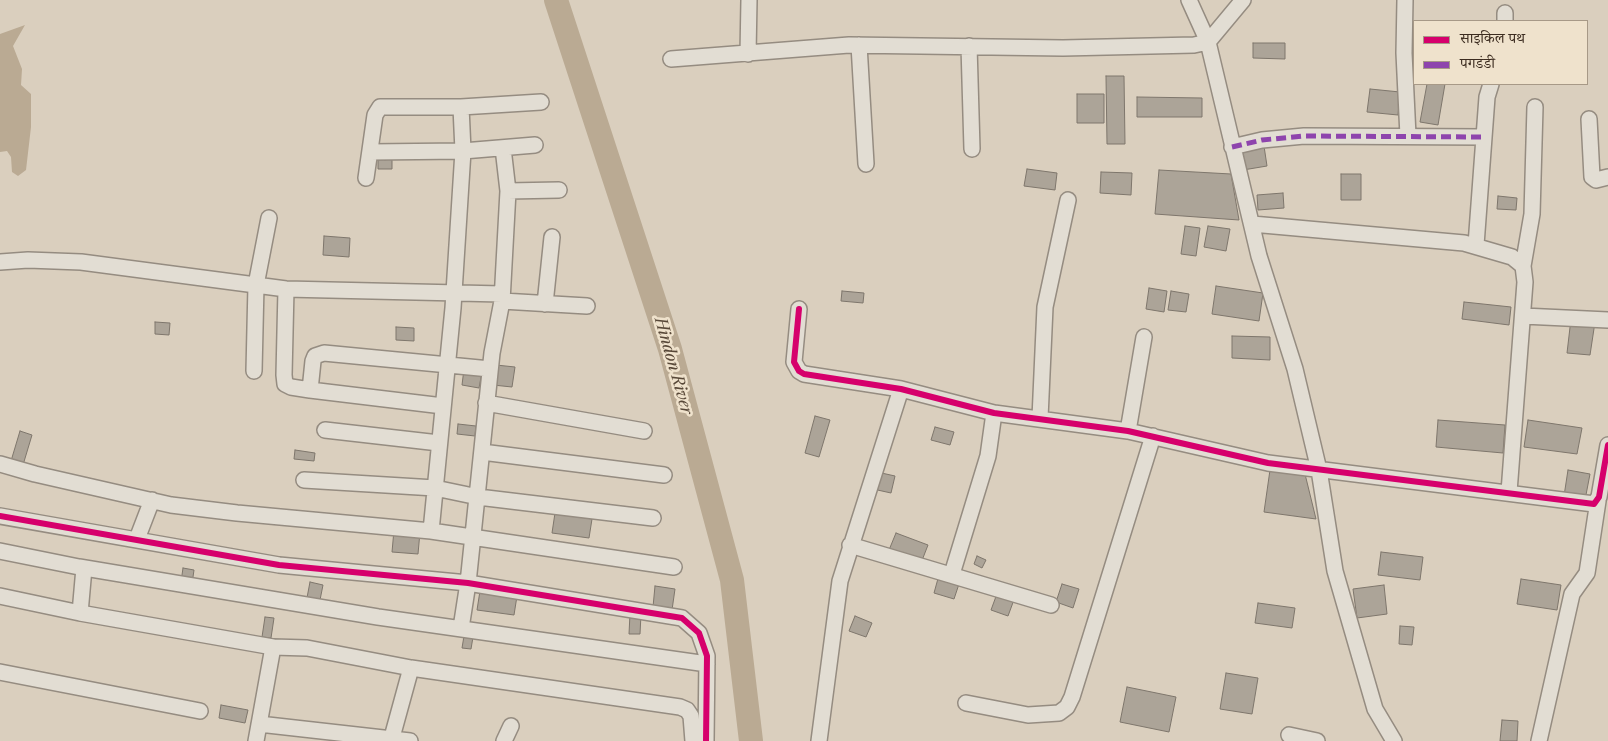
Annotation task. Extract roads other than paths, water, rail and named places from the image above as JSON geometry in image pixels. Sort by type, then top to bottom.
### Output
[{"type":"street","points":[[748,54],[749,0]]},
{"type":"street","points":[[1190,0],[1208,42],[1259,256],[1295,369],[1319,470],[1335,571],[1375,709],[1394,741]]},
{"type":"street","points":[[671,59],[859,45],[1072,48],[1194,45],[1208,42],[1243,0]]},
{"type":"street","points":[[1405,0],[1404,53],[1408,136]]},
{"type":"street","points":[[859,45],[866,164]]},
{"type":"street","points":[[969,46],[972,149]]},
{"type":"street","points":[[1476,245],[1487,97],[1491,85]]},
{"type":"street","points":[[366,178],[376,112],[380,107],[461,107],[541,102]]},
{"type":"street","points":[[431,531],[454,293],[463,152],[461,107]]},
{"type":"street","points":[[1509,492],[1523,316],[1525,282],[1523,266],[1532,214],[1535,107]]},
{"type":"street","points":[[1589,119],[1592,177],[1596,180],[1608,177]]},
{"type":"street","points":[[1232,147],[1262,140],[1304,136],[1484,137]]},
{"type":"street","points":[[370,152],[463,152],[535,145]]},
{"type":"street","points":[[461,628],[478,497],[490,369],[502,298],[508,191],[503,148]]},
{"type":"street","points":[[508,191],[559,190]]},
{"type":"street","points":[[1040,418],[1045,306],[1068,200]]},
{"type":"street","points":[[254,371],[256,285],[269,218]]},
{"type":"street","points":[[1252,224],[1476,245],[1512,257],[1523,266]]},
{"type":"street","points":[[545,304],[552,237]]},
{"type":"street","points":[[0,262],[28,260],[81,262],[286,289],[454,293],[545,304],[587,306]]},
{"type":"street","points":[[286,289],[284,375],[286,384],[291,387],[310,390],[443,406]]},
{"type":"street","points":[[800,309],[794,362],[798,371],[804,374],[901,389],[994,413],[1128,431],[1268,463],[1509,492],[1585,504],[1594,504],[1598,501]]},
{"type":"street","points":[[1523,316],[1608,320]]},
{"type":"street","points":[[1128,431],[1144,337]]},
{"type":"street","points":[[310,390],[313,361],[319,354],[490,369]]},
{"type":"street","points":[[819,741],[840,581],[901,389]]},
{"type":"street","points":[[486,403],[644,431]]},
{"type":"street","points":[[952,574],[988,456],[994,413]]},
{"type":"street","points":[[325,430],[439,443]]},
{"type":"street","points":[[966,703],[1028,715],[1060,713],[1067,707],[1072,697],[1153,436]]},
{"type":"street","points":[[1539,741],[1572,594],[1587,573],[1608,444]]},
{"type":"street","points":[[482,452],[664,475]]},
{"type":"street","points":[[0,464],[35,474],[152,500],[237,513],[431,531],[473,539],[674,567]]},
{"type":"street","points":[[304,480],[435,488],[478,497],[653,518]]},
{"type":"street","points":[[137,539],[152,500]]},
{"type":"street","points":[[0,516],[279,564],[468,583],[682,618],[699,633],[704,644],[707,664],[706,741]]},
{"type":"street","points":[[850,545],[1051,605]]},
{"type":"street","points":[[0,551],[84,568],[378,617],[707,664]]},
{"type":"street","points":[[80,613],[84,568]]},
{"type":"street","points":[[0,596],[80,613],[273,647],[307,648],[411,668],[680,707],[687,710],[691,716],[693,741]]},
{"type":"street","points":[[256,741],[273,647]]},
{"type":"street","points":[[391,740],[411,668]]},
{"type":"street","points":[[0,672],[200,711]]},
{"type":"street","points":[[259,724],[410,741]]},
{"type":"street","points":[[504,741],[512,726]]},
{"type":"street","points":[[1289,735],[1317,741]]},
{"type":"waterway","name":"Hindon River","points":[[556,0],[670,349],[732,580],[751,741]]}]
